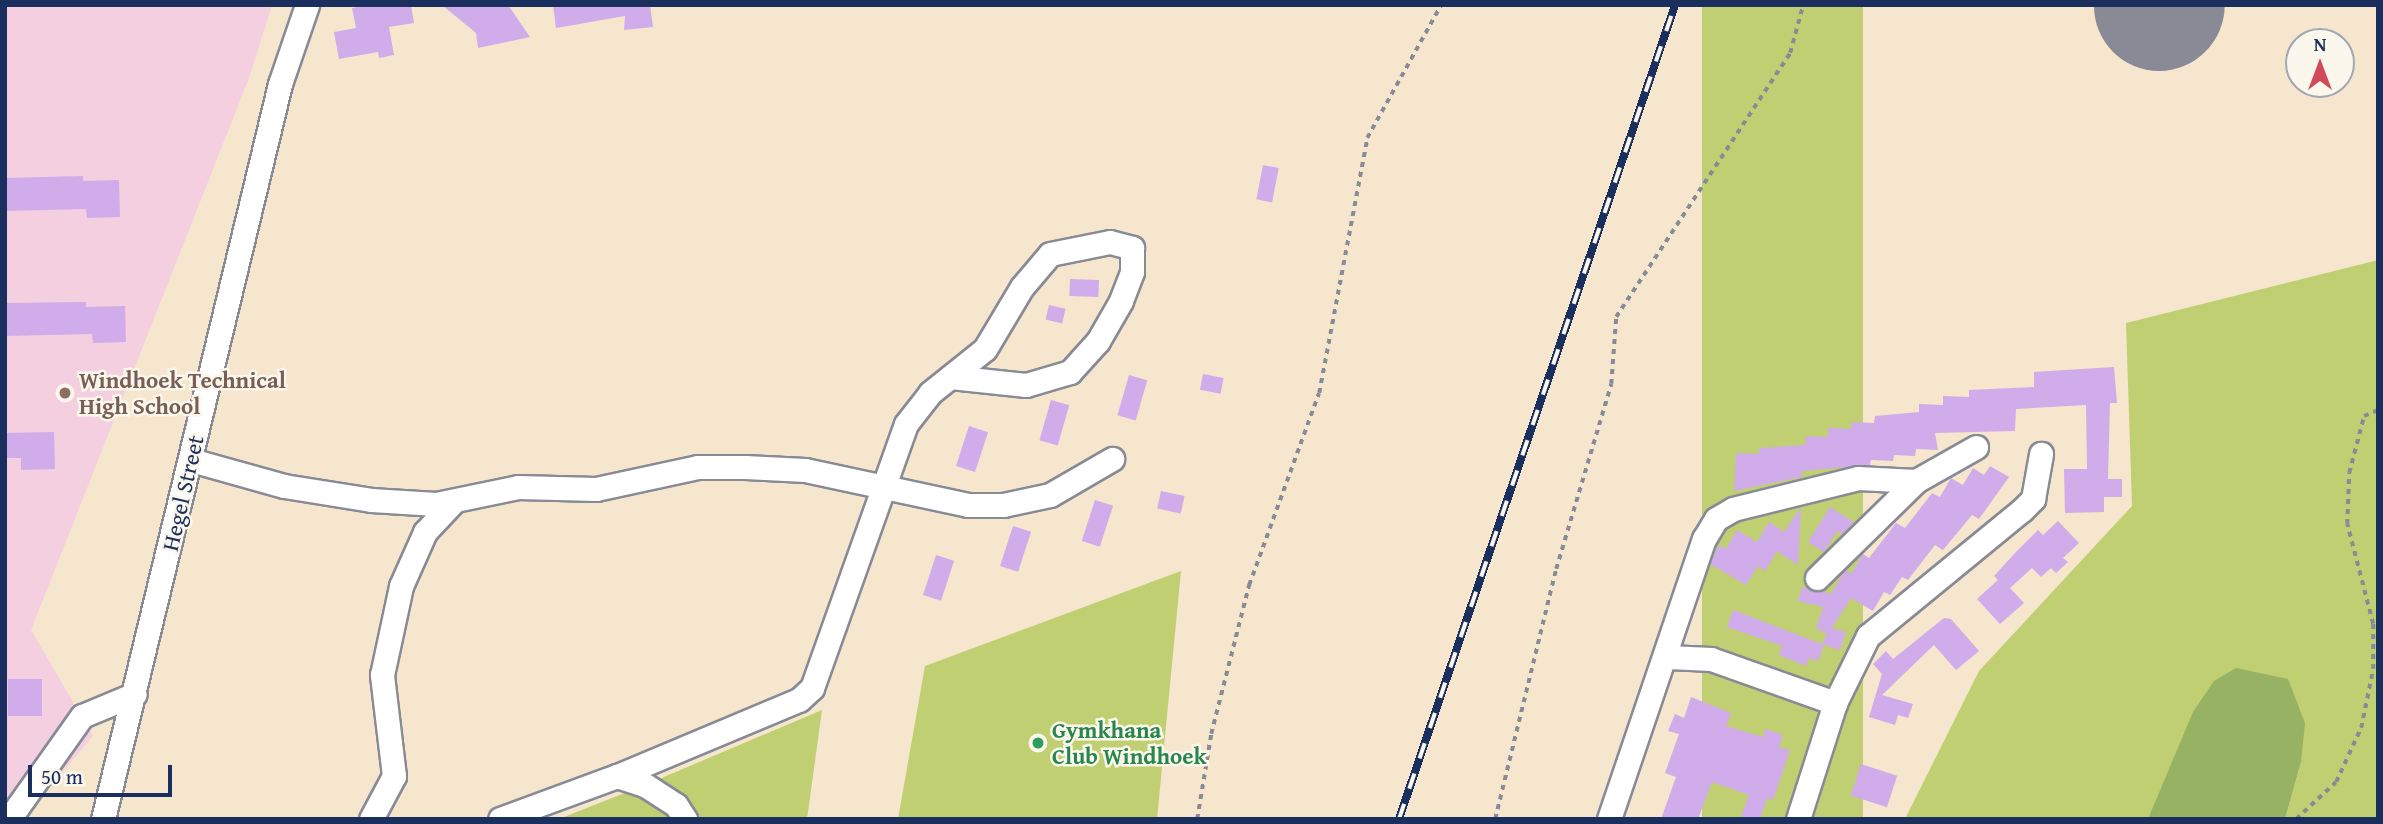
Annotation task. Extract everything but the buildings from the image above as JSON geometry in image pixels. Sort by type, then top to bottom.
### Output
[{"type":"street","name":"Hegel Street","points":[[103,819],[280,85],[307,5]]},
{"type":"street","points":[[500,819],[617,776],[799,700],[812,688],[879,489],[906,424],[930,393],[950,377],[985,349],[1022,286],[1051,254],[1110,242],[1132,248],[1132,271],[1121,301],[1098,341],[1070,372],[1026,385],[950,377]]},
{"type":"street","points":[[1817,578],[1916,481],[1976,447]]},
{"type":"street","points":[[1798,819],[1835,703],[1868,636],[2033,499],[2041,454]]},
{"type":"street","points":[[191,460],[284,486],[371,500],[454,501],[518,487],[596,489],[698,467],[805,470],[879,489],[968,505],[1003,505],[1050,495],[1112,459]]},
{"type":"street","points":[[1609,819],[1668,657],[1704,539],[1726,511],[1858,478],[1916,481]]},
{"type":"street","points":[[371,819],[394,776],[382,675],[401,586],[425,532],[454,501]]},
{"type":"street","points":[[1668,657],[1712,659],[1835,703]]},
{"type":"street","points":[[9,819],[82,716],[135,694]]},
{"type":"street","points":[[617,776],[645,785],[676,805],[685,819]]},
{"type":"path","points":[[1196,819],[1211,733],[1249,585],[1319,393],[1367,138],[1441,5]]},
{"type":"path","points":[[1495,819],[1556,569],[1611,384],[1616,317],[1790,53],[1803,5]]},
{"type":"path","points":[[2295,819],[2336,782],[2361,728],[2373,669],[2373,624],[2347,524],[2349,473],[2364,416],[2378,410]]},
{"type":"shaded area","name":"Windhoek Technical High School","points":[[5,5],[272,5],[249,78],[31,630],[93,736],[22,819],[5,819]]},
{"type":"green space","points":[[1702,5],[1863,5],[1863,819],[1702,819]]},
{"type":"green space","points":[[2378,260],[2378,819],[2285,819],[2301,762],[2162,793],[2148,819],[1905,819],[1979,671],[2132,506],[2126,323]]},
{"type":"green space","name":"Gymkhana Club Windhoek","points":[[1181,571],[1157,819],[898,819],[925,666]]},
{"type":"green space","points":[[2236,668],[2288,679],[2305,723],[2301,762],[2285,819],[2148,819],[2193,712],[2214,681]]},
{"type":"green space","points":[[822,710],[807,819],[559,819],[645,785]]},
{"type":"railway","points":[[1399,819],[1675,5]]},
{"type":"place","name":"Windhoek Technical High School","points":[[65,393]]},
{"type":"place","name":"Gymkhana Club Windhoek","points":[[1038,743]]}]
